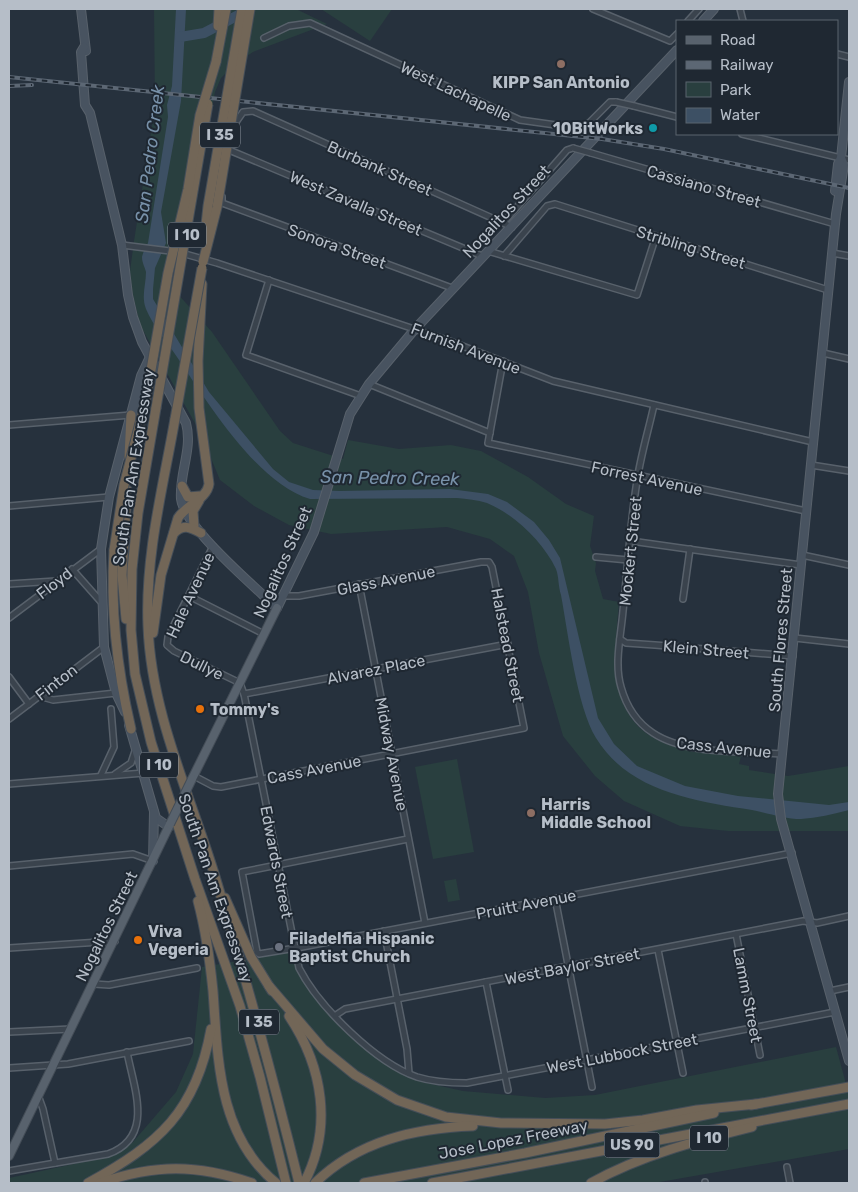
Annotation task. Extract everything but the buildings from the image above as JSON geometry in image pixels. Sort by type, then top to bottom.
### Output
[{"type":"highway","points":[[130,729],[119,680],[114,636],[112,593],[114,550],[124,486],[145,404],[168,273],[188,189],[200,115],[217,59],[219,9]]},
{"type":"highway","name":"South Pan Am Expressway","points":[[226,9],[135,534],[130,597],[132,649],[147,726],[195,879],[240,1006],[286,1183]]},
{"type":"highway","name":"South Pan Am Expressway","points":[[242,9],[208,206],[202,265],[150,560],[148,606],[150,653],[165,724],[214,872],[272,1070],[299,1183]]},
{"type":"highway","name":"South Pan Am Expressway","points":[[202,265],[217,207],[250,9]]},
{"type":"highway","points":[[229,136],[254,9]]},
{"type":"highway","points":[[197,530],[193,511],[205,494],[209,484],[198,375],[202,318],[202,265]]},
{"type":"highway","points":[[132,415],[122,575],[124,607],[132,649]]},
{"type":"highway","points":[[182,486],[188,497],[205,494]]},
{"type":"highway","points":[[150,653],[158,591],[174,533],[183,510],[205,494]]},
{"type":"highway","points":[[174,533],[180,527],[186,526],[197,530]]},
{"type":"highway","name":"I 10","points":[[214,872],[251,957],[269,986],[323,1049],[348,1070],[377,1090],[415,1107],[446,1117],[516,1124],[618,1123],[697,1110],[756,1104],[849,1087]]},
{"type":"highway","name":"I 10","points":[[195,879],[209,958],[219,1071],[231,1119],[239,1137],[256,1163],[276,1183]]},
{"type":"highway","points":[[269,986],[293,1022],[310,1056],[322,1100],[320,1138],[312,1167],[304,1183]]},
{"type":"highway","points":[[88,1183],[121,1165],[147,1146],[178,1115],[201,1070],[213,1014]]},
{"type":"highway","name":"Jose Lopez Freeway","points":[[364,1183],[756,1104]]},
{"type":"highway","name":"I 10","points":[[591,1183],[627,1165],[666,1150],[849,1104]]},
{"type":"highway","name":"Jose Lopez Freeway","points":[[432,1183],[833,1107]]},
{"type":"highway","points":[[315,1183],[340,1163],[376,1143],[420,1131],[454,1126],[516,1124]]},
{"type":"highway","points":[[100,1183],[134,1172],[178,1168],[216,1172],[252,1183]]},
{"type":"main road","points":[[82,9],[84,47],[81,52],[85,104],[90,113],[126,244],[130,307],[139,334],[150,357],[186,423],[188,446],[182,486],[183,510],[197,530],[277,608]]},
{"type":"main road","points":[[704,20],[714,9]]},
{"type":"main road","name":"Nogalitos Street","points":[[9,1154],[314,532],[350,414],[369,384],[415,328],[676,51]]},
{"type":"main road","name":"South Flores Street","points":[[849,82],[845,159],[838,164],[836,180],[834,205],[836,214],[823,353],[795,638],[779,774],[779,810],[849,1061]]},
{"type":"main road","points":[[150,357],[141,376],[109,497],[101,549],[102,603],[104,647],[116,693],[145,774],[156,818],[170,825]]},
{"type":"main road","points":[[153,860],[154,810]]},
{"type":"street","points":[[593,9],[670,41],[676,35]]},
{"type":"street","points":[[689,20],[700,9]]},
{"type":"street","name":"West Lachapelle","points":[[264,38],[289,26],[310,23],[494,110],[528,122],[577,128],[589,123],[610,102],[676,117]]},
{"type":"street","name":"Burbank Street","points":[[229,150],[235,123],[247,110],[512,227]]},
{"type":"street","points":[[746,135],[845,159]]},
{"type":"street","name":"Nogalitos Street","points":[[503,223],[567,150],[573,148]]},
{"type":"street","name":"Cassiano Street","points":[[573,148],[835,224]]},
{"type":"street","name":"Sonora Street","points":[[229,150],[222,203],[452,288]]},
{"type":"street","name":"West Zavalla Street","points":[[229,150],[485,253],[504,256],[637,295],[656,236]]},
{"type":"street","name":"Stribling Street","points":[[504,256],[547,206],[553,204],[828,290]]},
{"type":"street","name":"Furnish Avenue","points":[[126,244],[178,252],[269,280],[415,328],[553,381],[813,442]]},
{"type":"street","points":[[832,253],[849,256]]},
{"type":"street","points":[[269,280],[246,355],[361,396]]},
{"type":"street","points":[[823,353],[849,359]]},
{"type":"street","points":[[369,384],[490,433],[503,361]]},
{"type":"street","name":"Mockert Street","points":[[620,639],[638,476],[654,405]]},
{"type":"street","points":[[9,426],[132,415]]},
{"type":"street","name":"Forrest Avenue","points":[[490,433],[488,443],[806,512]]},
{"type":"street","points":[[811,465],[849,471]]},
{"type":"street","points":[[9,506],[109,497]]},
{"type":"street","points":[[631,541],[801,566]]},
{"type":"street","name":"Hale Avenue","points":[[167,645],[168,637],[214,546]]},
{"type":"street","name":"Floyd","points":[[9,618],[101,549]]},
{"type":"street","points":[[683,599],[690,549]]},
{"type":"street","points":[[802,555],[849,564]]},
{"type":"street","points":[[596,556],[628,560]]},
{"type":"street","name":"Glass Avenue","points":[[282,596],[298,596],[489,562]]},
{"type":"street","name":"Halstead Street","points":[[489,562],[492,567],[524,728]]},
{"type":"street","points":[[72,569],[102,603]]},
{"type":"street","points":[[9,584],[57,581]]},
{"type":"street","name":"Midway Avenue","points":[[359,584],[425,923]]},
{"type":"street","points":[[189,596],[264,634]]},
{"type":"street","points":[[795,638],[849,644]]},
{"type":"street","name":"Klein Street","points":[[620,639],[636,644],[793,656]]},
{"type":"street","name":"Cass Avenue","points":[[620,639],[620,686],[631,712],[651,732],[666,740],[686,746],[782,754]]},
{"type":"street","name":"Alvarez Place","points":[[244,694],[508,644]]},
{"type":"street","name":"Dullye","points":[[167,645],[174,651],[240,683]]},
{"type":"street","name":"Finton","points":[[9,719],[104,647]]},
{"type":"street","points":[[9,677],[29,704]]},
{"type":"street","name":"Edwards Street","points":[[240,683],[244,694],[294,948],[302,972],[336,1015],[379,1055],[409,1073]]},
{"type":"street","points":[[39,696],[53,700],[116,693]]},
{"type":"street","points":[[102,775],[114,747],[111,709]]},
{"type":"street","name":"Cass Avenue","points":[[193,777],[213,786],[221,787],[524,728]]},
{"type":"street","points":[[113,775],[131,763],[136,747]]},
{"type":"street","points":[[9,784],[102,775],[145,774]]},
{"type":"street","points":[[278,865],[408,839]]},
{"type":"street","name":"Pruitt Avenue","points":[[278,865],[242,872],[248,914],[255,947],[259,954],[792,853]]},
{"type":"street","points":[[9,866],[133,854],[153,860]]},
{"type":"street","points":[[555,898],[592,1087]]},
{"type":"street","name":"West Baylor Street","points":[[336,1015],[345,1009],[803,921],[810,922],[849,916]]},
{"type":"street","points":[[384,931],[409,1064],[409,1073]]},
{"type":"street","name":"Lamm Street","points":[[736,934],[760,1055]]},
{"type":"street","points":[[9,948],[115,941]]},
{"type":"street","points":[[658,950],[683,1073]]},
{"type":"street","points":[[94,984],[109,985],[197,968]]},
{"type":"street","points":[[486,982],[508,1090]]},
{"type":"street","points":[[830,990],[849,987]]},
{"type":"street","name":"West Lubbock Street","points":[[409,1073],[418,1077],[452,1083],[467,1083],[835,1012]]},
{"type":"street","points":[[9,1032],[71,1030]]},
{"type":"street","points":[[9,1068],[68,1064],[189,1041]]},
{"type":"street","points":[[9,1171],[108,1154],[122,1148],[130,1140],[138,1124],[138,1112],[127,1052]]},
{"type":"street","points":[[38,1095],[54,1163]]},
{"type":"street","points":[[787,1167],[790,1183]]},
{"type":"green space","points":[[154,9],[296,9],[327,24],[253,52],[235,64],[221,78],[215,92],[198,183],[180,236],[172,277],[176,292],[212,332],[280,431],[293,443],[343,459],[348,440],[399,449],[451,445],[481,451],[528,477],[566,504],[594,516],[590,546],[596,563],[595,571],[603,599],[619,602],[616,670],[619,690],[626,709],[638,726],[655,739],[680,748],[741,756],[739,764],[749,766],[749,770],[788,776],[849,766],[849,831],[728,831],[680,826],[624,801],[595,776],[563,736],[539,653],[528,592],[514,556],[490,539],[447,527],[331,534],[289,525],[254,506],[220,480],[201,434],[140,325],[132,291],[130,271],[155,107]]},
{"type":"green space","points":[[321,9],[392,9],[370,41]]},
{"type":"green space","points":[[457,759],[474,852],[433,859],[415,767]]},
{"type":"green space","points":[[456,879],[460,900],[448,902],[444,881]]},
{"type":"green space","points":[[292,952],[296,970],[320,1004],[354,1039],[393,1069],[405,1075],[422,1082],[463,1091],[545,1098],[595,1095],[836,1047],[849,1095],[849,1149],[654,1183],[9,1183],[9,1178],[115,1155],[133,1142],[176,1092],[193,1054],[202,967]]},
{"type":"water","points":[[176,9],[186,9],[181,101],[161,212],[166,243],[155,268],[153,299],[209,392],[273,469],[289,482],[313,490],[450,489],[488,494],[507,502],[534,522],[549,540],[560,558],[598,718],[614,744],[637,766],[685,786],[738,796],[829,805],[849,802],[849,810],[813,818],[789,818],[686,798],[645,782],[626,771],[610,756],[589,725],[578,689],[558,575],[544,549],[527,530],[497,508],[476,500],[457,498],[310,499],[290,490],[271,476],[252,459],[235,439],[218,418],[156,328],[146,309],[144,300],[146,272],[142,257],[148,243],[168,117],[167,105],[172,86]]},
{"type":"waterway","name":"San Pedro Creek","points":[[180,37],[204,33],[248,10]]},
{"type":"railway","points":[[9,77],[602,139],[664,149],[849,188]]},
{"type":"railway","points":[[9,86],[32,85]]},
{"type":"place","name":"KIPP San Antonio","points":[[561,64]]},
{"type":"place","name":"10BitWorks","points":[[653,128]]},
{"type":"place","name":"Tommy's","points":[[200,709]]},
{"type":"place","name":"Harris Middle School","points":[[531,813]]},
{"type":"place","name":"Viva Vegeria","points":[[138,940]]},
{"type":"place","name":"Filadelfia Hispanic Baptist Church","points":[[279,947]]}]
